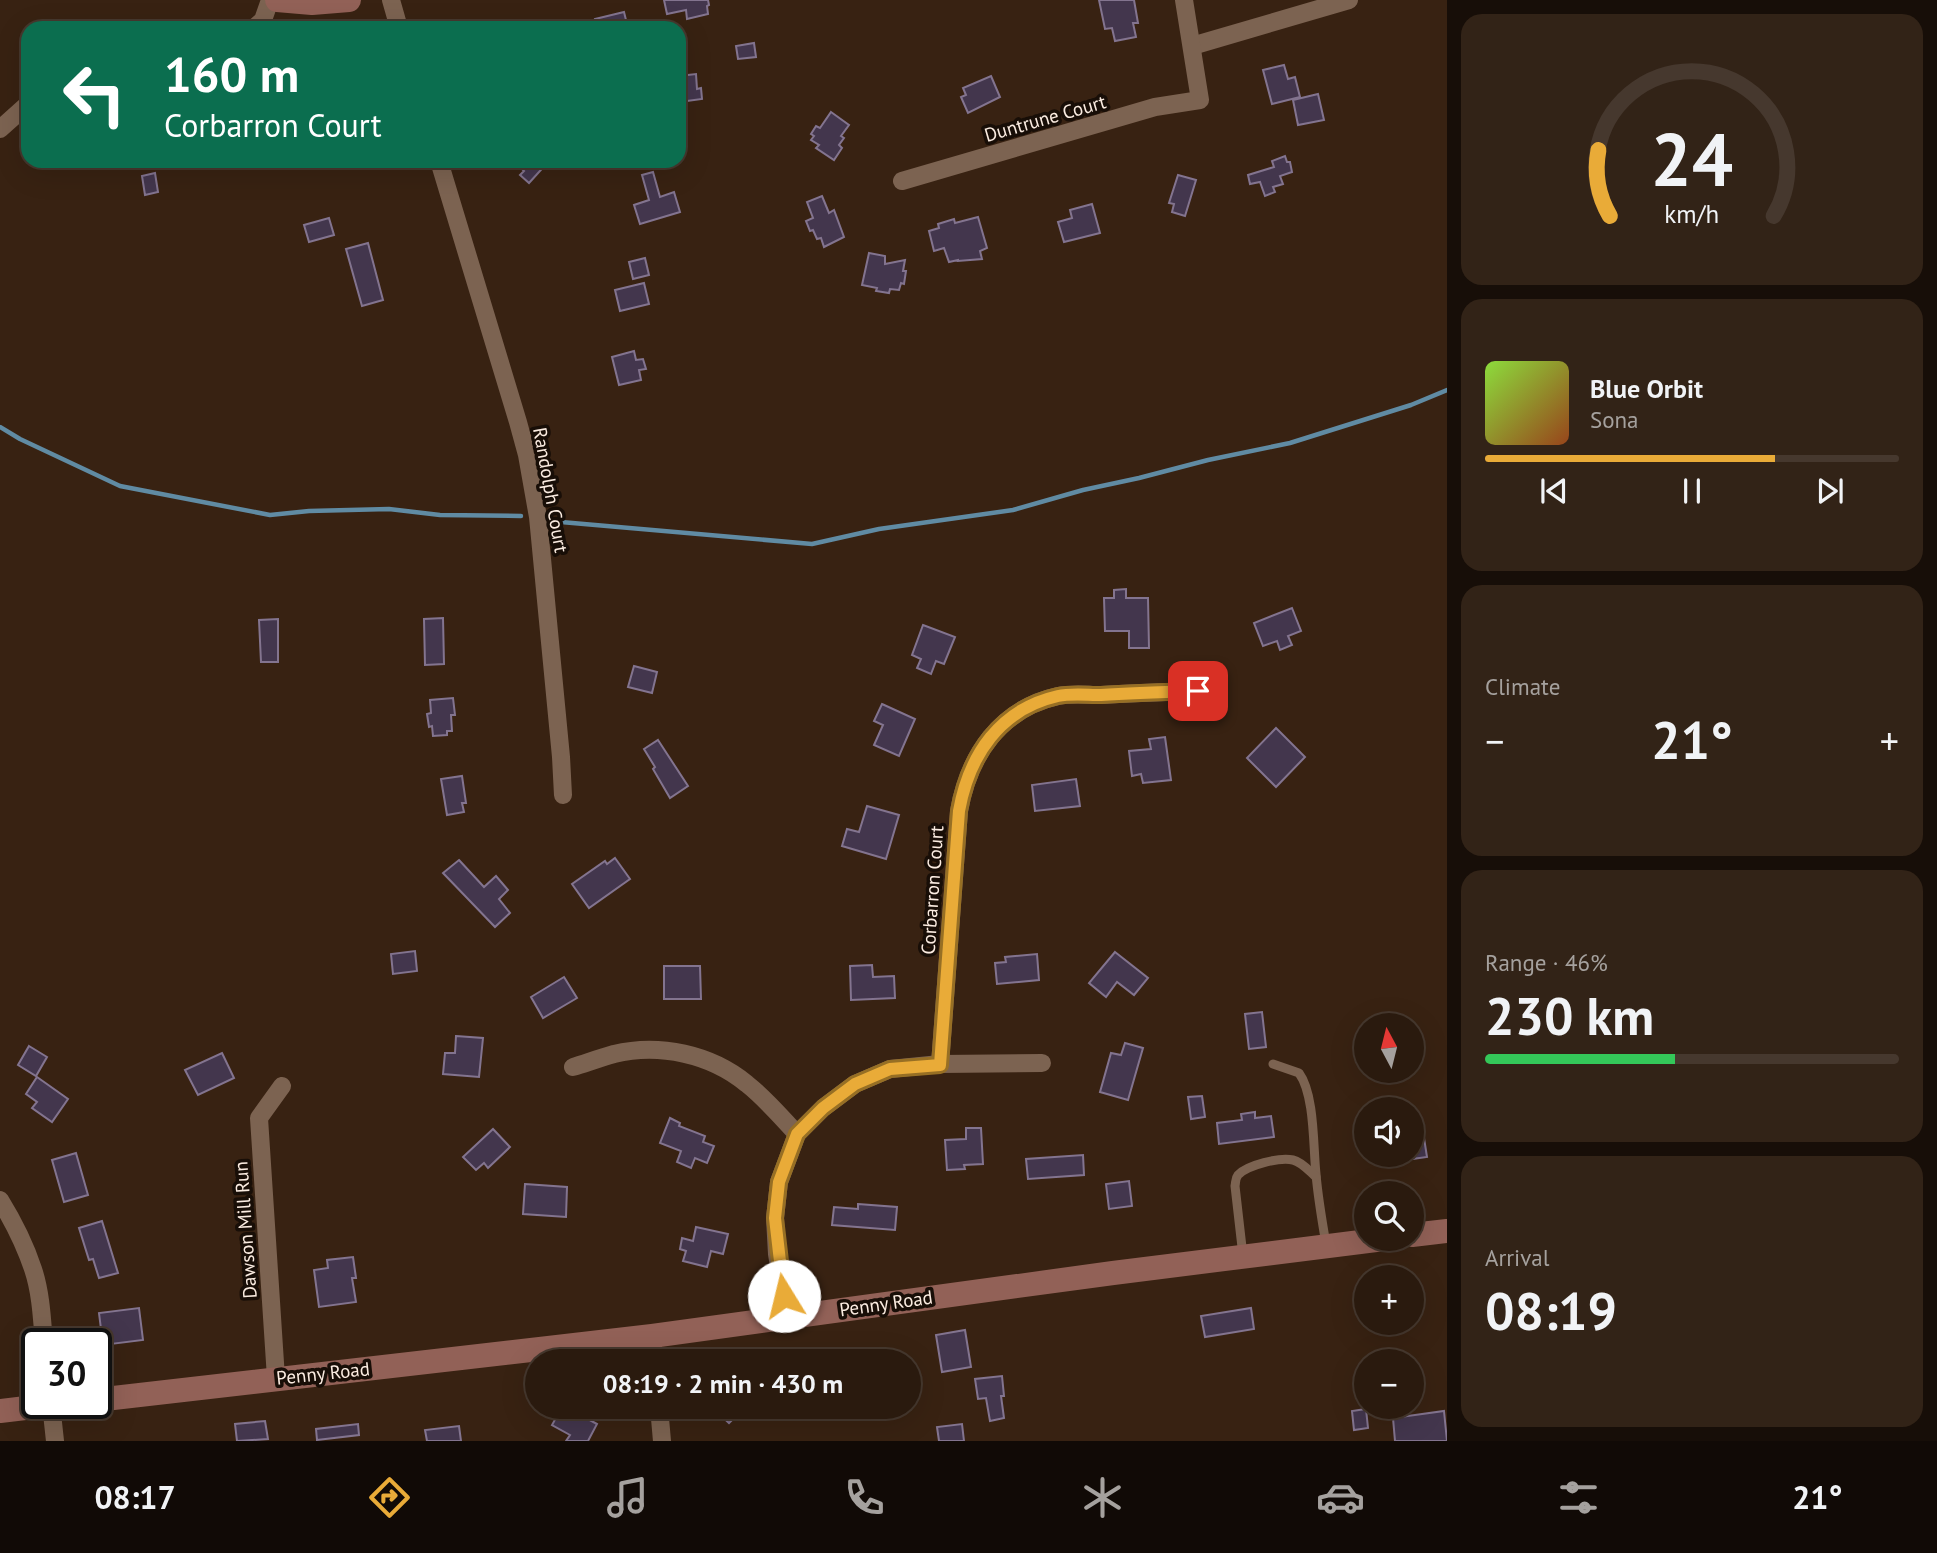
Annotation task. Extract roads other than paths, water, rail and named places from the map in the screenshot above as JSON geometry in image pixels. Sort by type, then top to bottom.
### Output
[{"type":"street","points":[[262,21],[270,0]]},
{"type":"street","points":[[277,0],[312,4],[349,0]]},
{"type":"street","points":[[391,0],[397,21]]},
{"type":"street","points":[[1184,0],[1192,46],[1349,0]]},
{"type":"street","name":"Duntrune Court","points":[[902,181],[1155,107],[1200,100],[1192,46]]},
{"type":"street","points":[[0,129],[21,110]]},
{"type":"street","name":"Randolph Court","points":[[441,168],[518,422],[532,480],[538,517],[563,795]]},
{"type":"street","name":"Corbarron Court","points":[[940,1065],[959,811],[970,768],[985,744],[1004,723],[1026,708],[1059,696],[1198,691]]},
{"type":"street","points":[[573,1067],[615,1054],[653,1049],[696,1057],[730,1072],[746,1083],[797,1134]]},
{"type":"street","points":[[787,1317],[775,1218],[779,1182],[797,1134],[823,1108],[855,1084],[890,1069],[1042,1063]]},
{"type":"street","name":"Dawson Mill Run","points":[[276,1378],[259,1118],[282,1086]]},
{"type":"street","points":[[0,1200],[33,1268],[42,1328]]},
{"type":"street","points":[[1424,1234],[1447,1231]]},
{"type":"street","name":"Penny Road","points":[[112,1399],[652,1336],[1354,1243]]},
{"type":"street","points":[[652,1336],[653,1349]]},
{"type":"street","points":[[0,1411],[21,1408]]},
{"type":"street","points":[[53,1419],[55,1441]]},
{"type":"street","points":[[660,1419],[662,1441]]},
{"type":"lane","points":[[1273,1064],[1299,1073],[1306,1087],[1327,1246]]},
{"type":"lane","points":[[1243,1257],[1236,1178],[1255,1165],[1281,1159],[1298,1162],[1316,1177]]},
{"type":"waterway","points":[[561,522],[812,544],[879,529],[1013,510],[1083,490],[1290,443],[1411,405],[1447,390]]},
{"type":"waterway","points":[[0,427],[120,486],[270,515],[389,509],[440,515],[521,516]]}]
